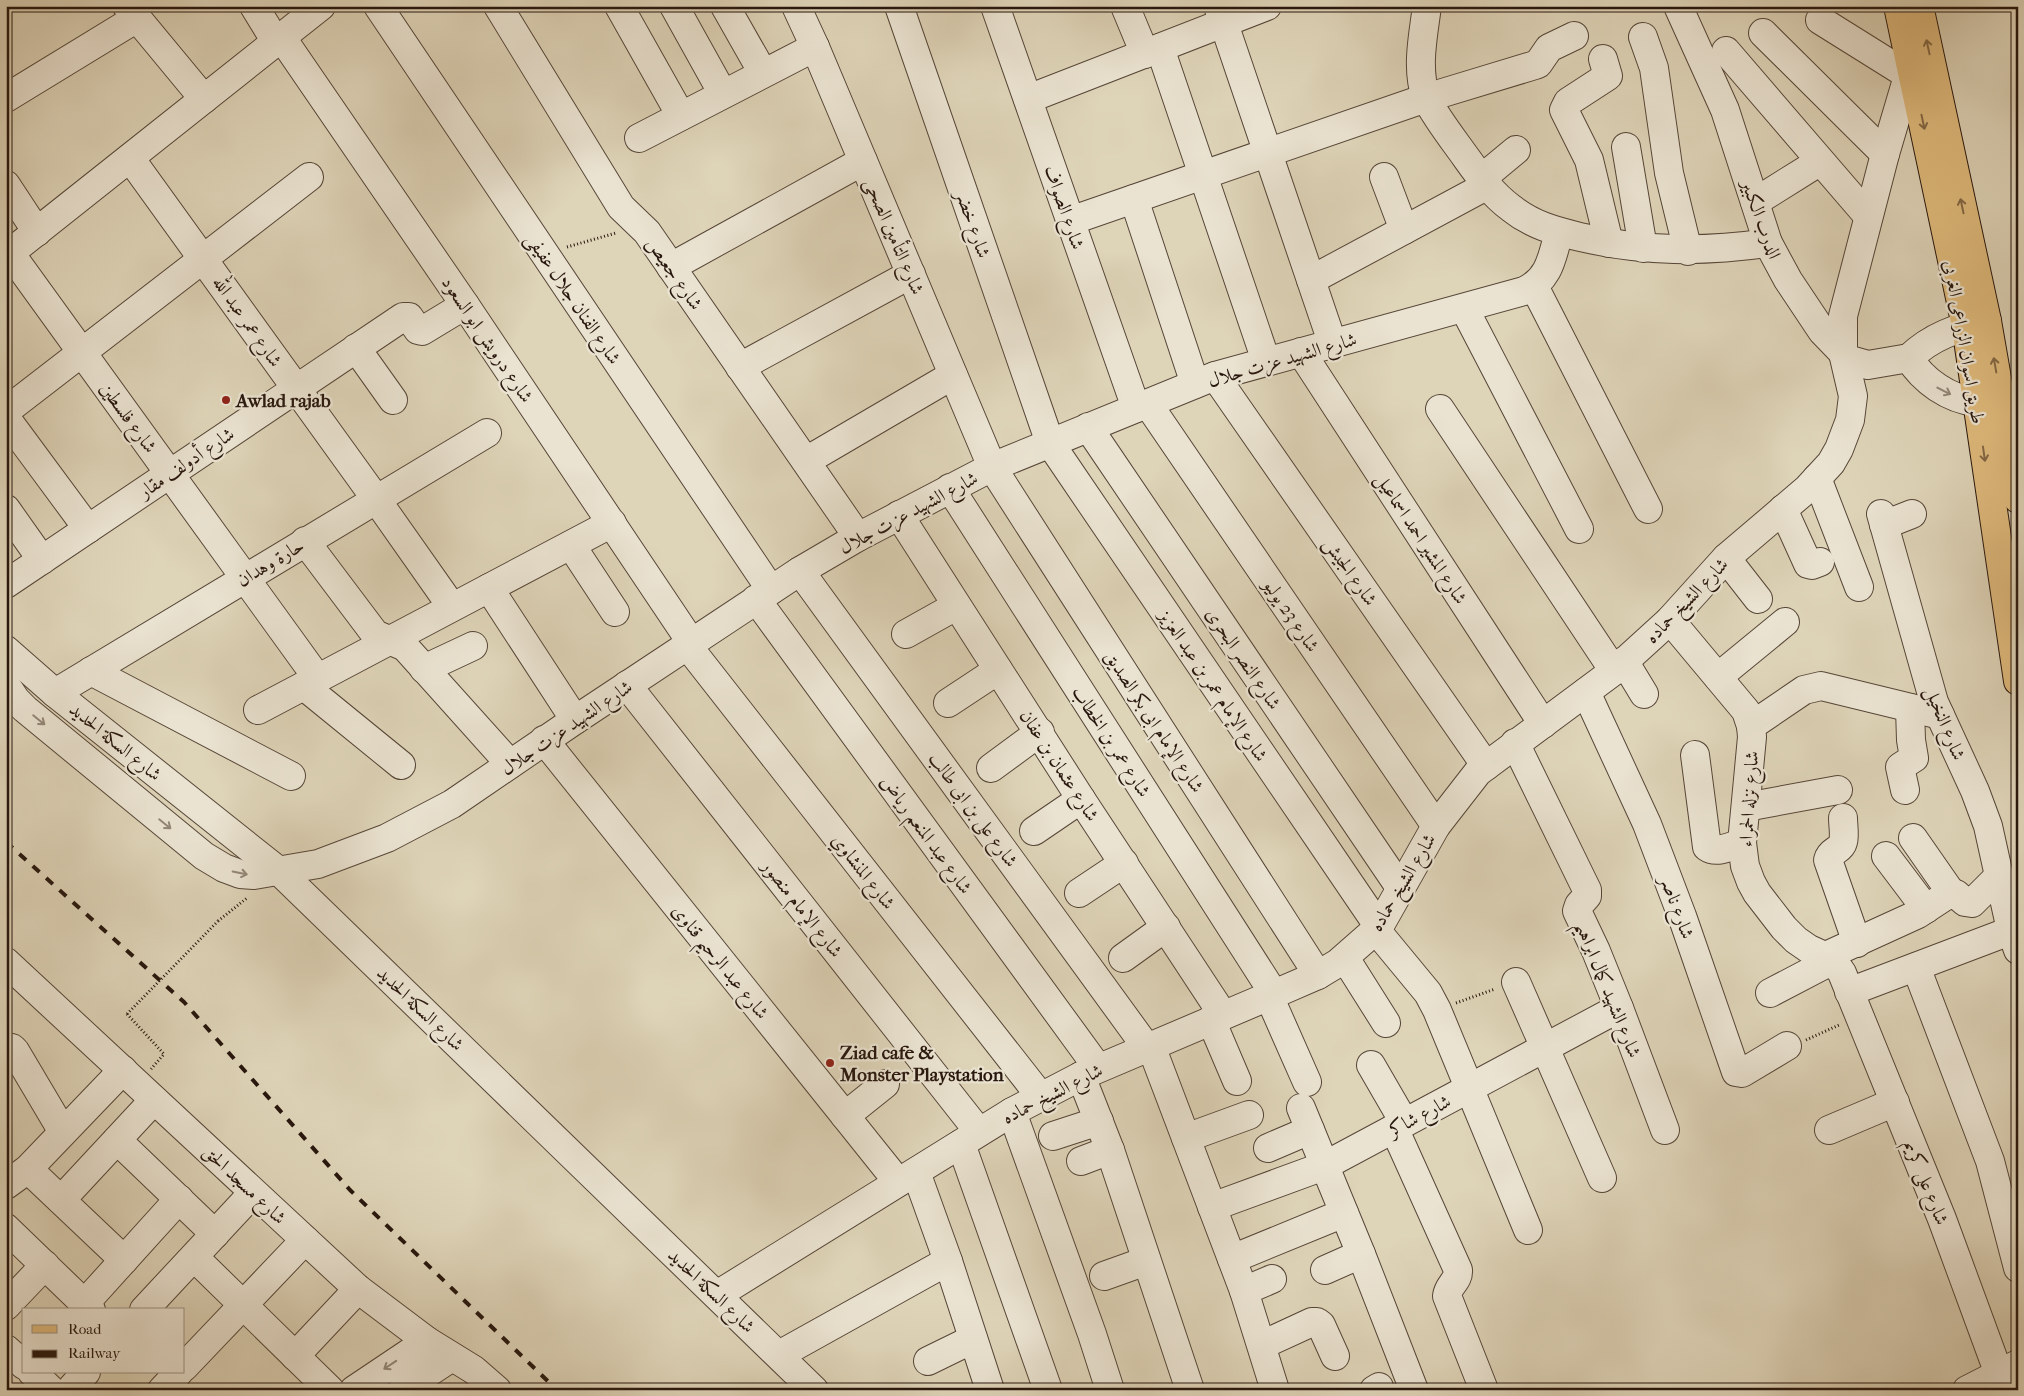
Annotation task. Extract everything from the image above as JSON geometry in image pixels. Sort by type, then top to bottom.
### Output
[{"type":"main road","name":"طريق اسوان الزراعى الغربى","points":[[1898,6],[1910,71],[1976,323]]},
{"type":"main road","name":"طريق اسوان الزراعى الغربى","points":[[1919,6],[1989,401],[2018,681]]},
{"type":"main road","name":"طريق اسوان الزراعى الغربى","points":[[1989,401],[2018,500]]},
{"type":"street","name":"شارع درويش ابو السعود","points":[[254,6],[465,305],[612,523],[689,644]]},
{"type":"street","points":[[8,254],[321,6]]},
{"type":"street","name":"شارع الفنان جلال عفيفى","points":[[378,6],[545,254],[764,595]]},
{"type":"street","name":"شارع جعيص","points":[[498,6],[622,208],[647,232],[858,537]]},
{"type":"street","points":[[674,6],[723,94]]},
{"type":"street","points":[[725,6],[763,73]]},
{"type":"street","name":"شارع التأمين الصحى","points":[[796,6],[992,467]]},
{"type":"street","name":"شارع خضر","points":[[899,6],[1050,443]]},
{"type":"street","name":"شارع الصواف","points":[[995,6],[1070,221],[1142,406]]},
{"type":"street","points":[[1125,6],[1152,51],[1202,175],[1266,361]]},
{"type":"street","points":[[1028,99],[1152,51],[1221,15],[1267,6]]},
{"type":"street","points":[[1427,6],[1420,62],[1422,86],[1426,98],[1484,182],[1498,198],[1527,219],[1542,227],[1559,232],[1609,244],[1643,248],[1688,251],[1728,249],[1768,243]]},
{"type":"street","name":"الدرب الكبير","points":[[1678,6],[1725,110],[1768,243],[1788,280],[1822,331],[1850,360],[1868,365],[1909,358]]},
{"type":"street","points":[[626,9],[681,116]]},
{"type":"street","points":[[6,98],[132,12],[204,99]]},
{"type":"street","points":[[1221,15],[1332,345]]},
{"type":"street","points":[[1820,20],[1910,71],[1884,154],[1843,316],[1843,353]]},
{"type":"street","points":[[1763,33],[1884,154]]},
{"type":"street","points":[[1643,37],[1654,68],[1669,173],[1688,251]]},
{"type":"street","points":[[639,138],[815,47]]},
{"type":"street","points":[[1726,51],[1819,162],[1868,216]]},
{"type":"street","points":[[1070,221],[1553,52]]},
{"type":"street","points":[[1603,59],[1608,76],[1568,102],[1564,110],[1589,160],[1609,244]]},
{"type":"street","points":[[1626,146],[1643,248]]},
{"type":"street","points":[[1311,280],[1404,230],[1484,182],[1516,150]]},
{"type":"street","name":"شارع عمر عبد الله","points":[[130,158],[452,607]]},
{"type":"street","points":[[671,267],[863,161]]},
{"type":"street","points":[[1755,202],[1819,162]]},
{"type":"street","points":[[6,410],[309,177]]},
{"type":"street","points":[[1384,177],[1404,230]]},
{"type":"street","points":[[6,185],[37,232]]},
{"type":"street","name":"شارع الجيش","points":[[1134,199],[1205,380],[1486,766]]},
{"type":"street","points":[[1559,232],[1547,272],[1534,286],[1648,509]]},
{"type":"street","name":"شارع فلسطين","points":[[8,254],[170,473],[244,578],[311,682],[401,765]]},
{"type":"street","points":[[740,367],[911,274]]},
{"type":"street","name":"شارع الشهيد عزت جلال","points":[[6,685],[25,709],[204,856],[224,868],[240,874],[254,876],[318,864],[387,838],[452,804],[544,740],[800,571],[858,537],[992,467],[1205,380],[1266,361],[1332,345],[1464,308],[1534,286]]},
{"type":"street","name":"شارع أدولف مقار","points":[[6,584],[403,317],[409,317],[418,330],[422,331],[465,305]]},
{"type":"street","points":[[1464,308],[1579,530]]},
{"type":"street","points":[[1976,323],[1932,340],[1909,358],[1922,376],[1941,390],[1963,399],[1989,401]]},
{"type":"street","points":[[356,348],[394,400]]},
{"type":"street","name":"شارع المشير احمد اسماعيل","points":[[1302,352],[1543,724]]},
{"type":"street","name":"شارع الشيخ حماده","points":[[717,1295],[1012,1112],[1090,1072],[1318,975],[1345,958],[1378,929],[1436,826],[1478,772],[1619,666],[1670,620],[1726,558],[1784,509],[1831,463],[1839,449],[1850,420],[1853,396],[1852,383],[1843,353]]},
{"type":"street","points":[[806,461],[953,375]]},
{"type":"street","name":"شارع 23 يوليو","points":[[1142,406],[1436,826]]},
{"type":"street","points":[[1440,409],[1619,666],[1644,694]]},
{"type":"street","points":[[6,418],[88,529]]},
{"type":"street","name":"شارع النصر البحرى","points":[[1088,427],[1401,889]]},
{"type":"street","name":"حارة وهدان","points":[[55,693],[486,433]]},
{"type":"street","name":"شارع الإمام عمر بن عبد العزيز","points":[[1050,443],[1378,929],[1428,993],[1437,1010],[1528,1230]]},
{"type":"street","name":"شارع الإمام ابى بكر الصديق","points":[[992,467],[1318,975]]},
{"type":"street","points":[[1817,478],[1860,587]]},
{"type":"street","name":"شارع عمر بن الخطاب","points":[[950,488],[1271,995],[1324,1166],[1362,1254],[1414,1390]]},
{"type":"street","points":[[1784,509],[1808,564],[1812,566],[1820,562]]},
{"type":"street","points":[[6,510],[42,560]]},
{"type":"street","name":"شارع النخيل","points":[[1912,514],[1883,520],[1940,715],[1981,804],[2016,936]]},
{"type":"street","name":"شارع عثمان بن عفان","points":[[899,515],[956,606],[1166,927],[1217,1017],[1237,1081]]},
{"type":"street","points":[[258,710],[612,523]]},
{"type":"street","points":[[305,541],[375,634],[405,647],[510,764]]},
{"type":"street","points":[[570,545],[615,612]]},
{"type":"street","points":[[1726,558],[1758,599]]},
{"type":"street","name":"شارع على بن ابى طالب","points":[[800,571],[1149,1047],[1244,1291],[1276,1390]]},
{"type":"street","points":[[489,588],[575,720]]},
{"type":"street","name":"شارع عبد المنعم رياض","points":[[764,595],[1090,1072],[1099,1121],[1190,1390]]},
{"type":"street","points":[[906,634],[956,606]]},
{"type":"street","name":"شارع نزله الحمراء","points":[[1670,620],[1746,711],[1751,726],[1752,737],[1742,843],[1745,866],[1756,893],[1796,940],[1829,958]]},
{"type":"street","points":[[1718,677],[1785,622]]},
{"type":"street","name":"شارع المنشاوي","points":[[689,644],[1041,1097]]},
{"type":"street","points":[[424,669],[473,646]]},
{"type":"street","name":"شارع السكة الحديد","points":[[6,650],[55,693],[280,872],[814,1390]]},
{"type":"street","points":[[948,703],[998,670]]},
{"type":"street","points":[[91,671],[291,776]]},
{"type":"street","name":"شارع الإمام منصور","points":[[628,685],[970,1138],[1048,1390]]},
{"type":"street","points":[[1751,726],[1796,694],[1812,687],[1830,687],[1940,715]]},
{"type":"street","name":"شارع ناصر","points":[[1586,692],[1647,824],[1682,916],[1736,1072],[1742,1073],[1795,1044]]},
{"type":"street","points":[[1905,790],[1900,767],[1914,758],[1910,708]]},
{"type":"street","points":[[992,768],[1040,732]]},
{"type":"street","name":"شارع عبد الرحيم قناوى","points":[[544,740],[845,1116],[907,1177],[948,1261],[990,1390]]},
{"type":"street","name":"شارع الشهيد كمال ابراهيم","points":[[1515,743],[1588,890],[1588,896],[1579,905],[1577,912],[1596,951],[1665,1130]]},
{"type":"street","points":[[1695,755],[1707,846],[1718,850],[1742,843]]},
{"type":"street","points":[[1746,807],[1838,790]]},
{"type":"street","points":[[1034,831],[1082,799]]},
{"type":"street","points":[[1843,818],[1844,842],[1841,847],[1831,852],[1828,860],[1857,944]]},
{"type":"street","points":[[1913,838],[1952,894]]},
{"type":"street","points":[[1886,856],[1926,909]]},
{"type":"street","points":[[1079,893],[1124,862]]},
{"type":"street","points":[[1770,993],[1829,958],[1926,909],[1947,894],[1960,896],[1965,902],[1972,902],[1999,876]]},
{"type":"street","points":[[1123,958],[1166,927]]},
{"type":"street","points":[[1829,958],[1842,973],[1854,1004],[1916,967],[2016,936]]},
{"type":"street","points":[[1345,958],[1386,1023]]},
{"type":"street","name":"شارع مسجد الحق","points":[[6,962],[358,1289],[427,1341],[474,1370],[496,1390]]},
{"type":"street","points":[[1916,967],[1985,1146],[2018,1268]]},
{"type":"street","points":[[1516,982],[1602,1178]]},
{"type":"street","name":"شارع على كريم","points":[[1854,1004],[1942,1219],[2008,1369]]},
{"type":"street","name":"شارع شاكر","points":[[1212,1207],[1324,1166],[1619,1008]]},
{"type":"street","points":[[6,1047],[16,1051],[63,1132]]},
{"type":"street","points":[[1371,1065],[1399,1125],[1458,1270],[1457,1279],[1450,1286],[1447,1296],[1484,1390]]},
{"type":"street","points":[[6,1185],[28,1169],[123,1070]]},
{"type":"street","points":[[845,1116],[885,1084]]},
{"type":"street","points":[[61,1200],[154,1100]]},
{"type":"street","points":[[1829,1130],[1895,1102]]},
{"type":"street","points":[[1268,1148],[1306,1107]]},
{"type":"street","points":[[1012,1112],[1110,1390]]},
{"type":"street","points":[[1186,1138],[1249,1115]]},
{"type":"street","points":[[1053,1136],[1099,1121]]},
{"type":"street","points":[[117,1140],[215,1234]]},
{"type":"street","points":[[1081,1160],[1110,1150]]},
{"type":"street","points":[[28,1169],[124,1260]]},
{"type":"street","points":[[146,1308],[253,1193]]},
{"type":"street","points":[[6,1228],[88,1307],[124,1260],[179,1199]]},
{"type":"street","points":[[1232,1259],[1344,1214]]},
{"type":"street","points":[[185,1364],[305,1240]]},
{"type":"street","points":[[1325,1270],[1362,1254]]},
{"type":"street","points":[[194,1257],[330,1390]]},
{"type":"street","points":[[780,1355],[948,1261]]},
{"type":"street","points":[[1104,1276],[1146,1261]]},
{"type":"street","points":[[6,1306],[45,1265]]},
{"type":"street","points":[[1244,1291],[1272,1279]]},
{"type":"street","points":[[296,1356],[358,1289]]},
{"type":"street","points":[[1262,1345],[1312,1322],[1317,1322],[1321,1325],[1335,1356]]},
{"type":"street","points":[[928,1361],[973,1339]]},
{"type":"street","points":[[354,1390],[427,1341]]},
{"type":"street","points":[[6,1349],[22,1363]]},
{"type":"street","points":[[411,1387],[452,1357]]},
{"type":"street","points":[[1967,1390],[2008,1369]]},
{"type":"street","points":[[34,1374],[51,1390]]},
{"type":"street","points":[[162,1390],[176,1374]]},
{"type":"path","points":[[545,254],[640,226]]},
{"type":"path","points":[[164,1054],[127,1014],[218,921],[251,895]]},
{"type":"path","points":[[1437,1010],[1516,982]]},
{"type":"path","points":[[1795,1044],[1854,1004]]},
{"type":"railway","points":[[6,842],[184,1002],[350,1190],[557,1390]]},
{"type":"place","name":"Awlad rajab","points":[[226,400]]},
{"type":"place","name":"Ziad cafe & Monster Playstation","points":[[830,1063]]}]
